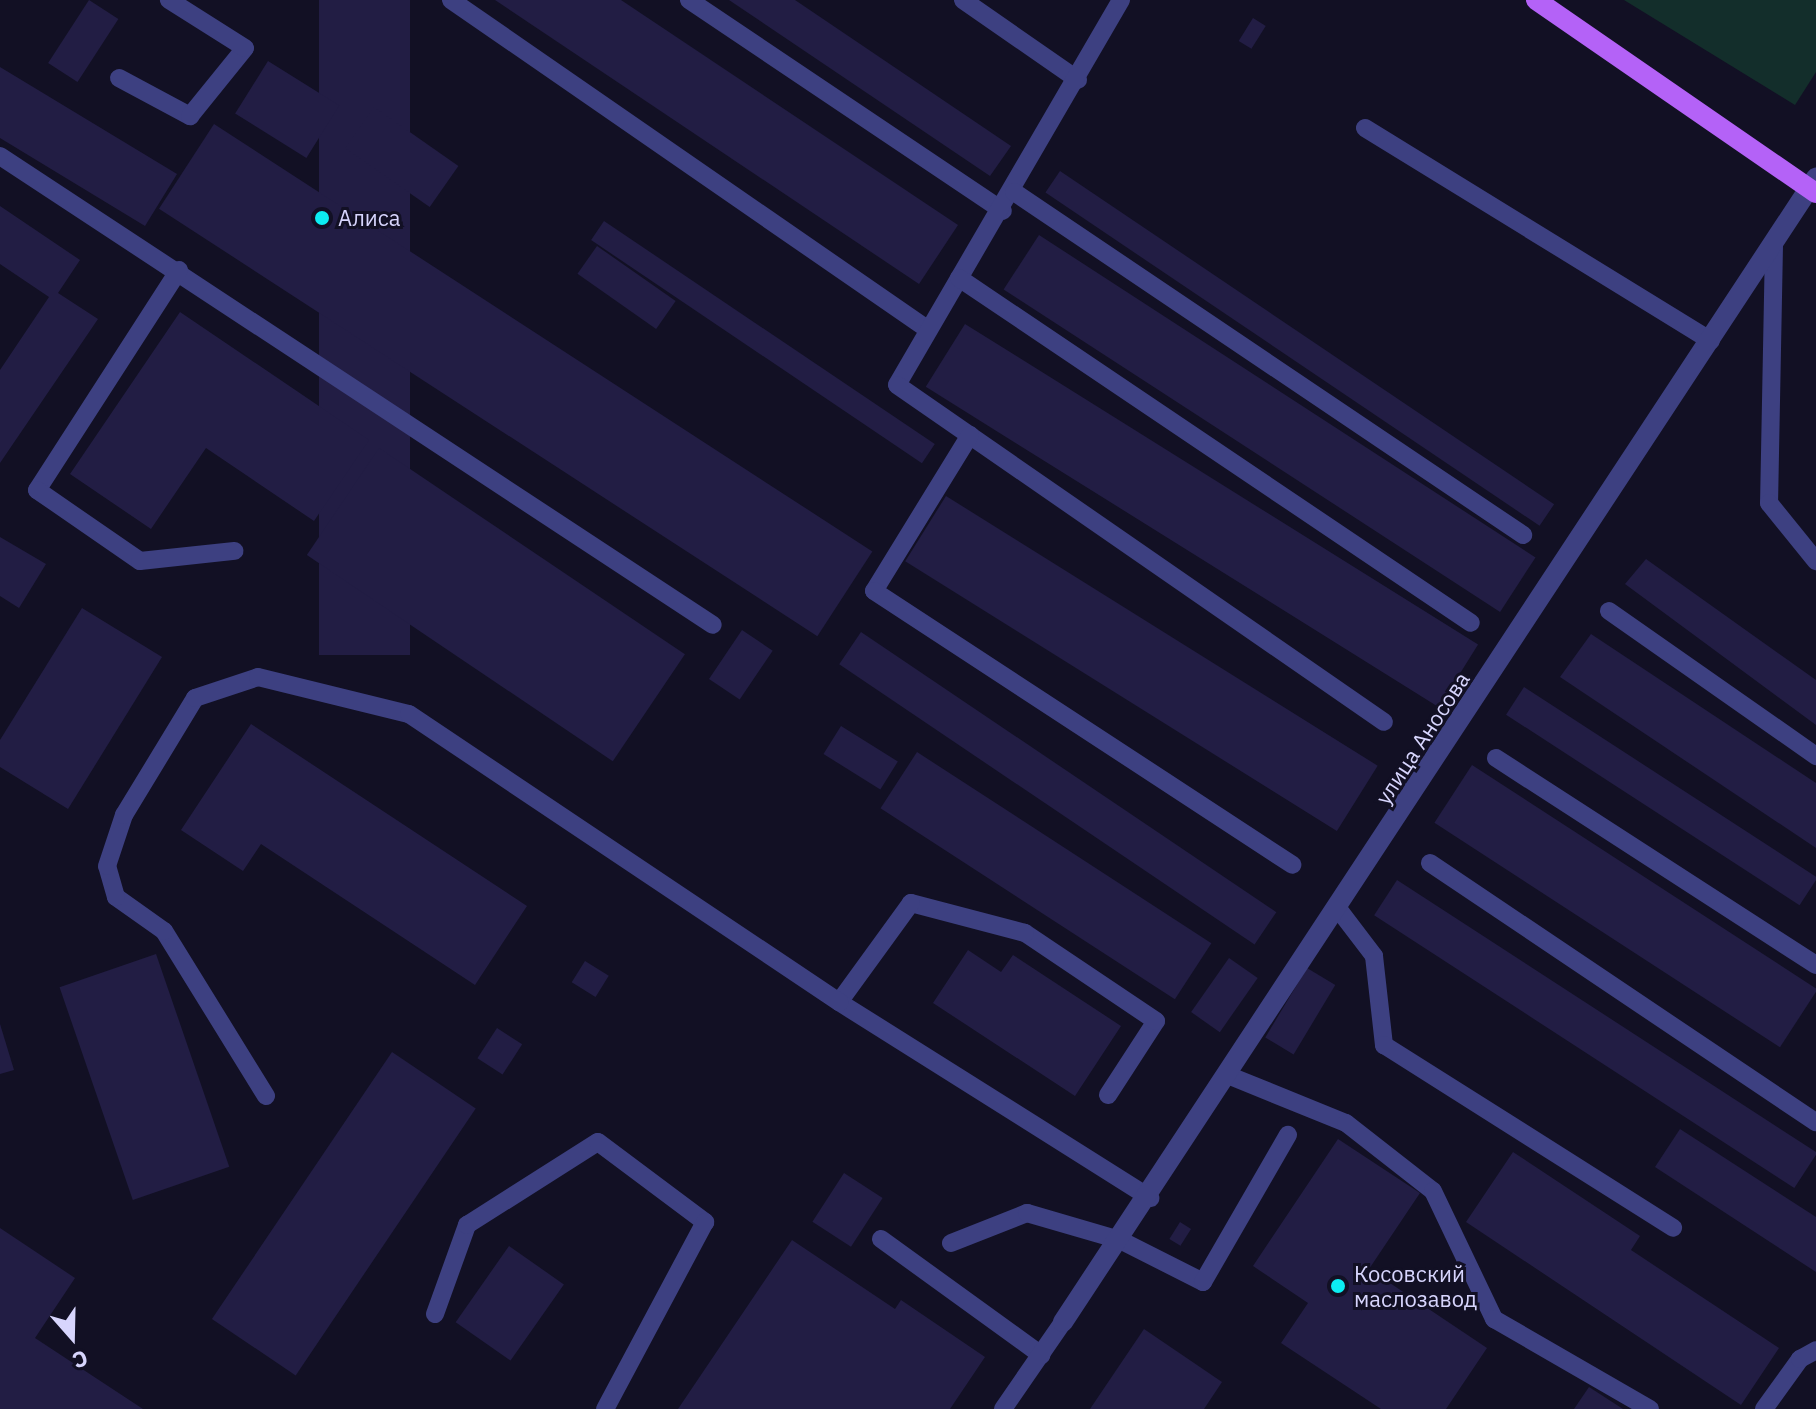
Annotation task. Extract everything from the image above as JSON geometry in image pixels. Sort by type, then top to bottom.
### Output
[{"type":"main road","points":[[1536,0],[1814,187]]},
{"type":"street","name":"улица Аносова","points":[[1063,1322],[1150,1198],[1814,187]]},
{"type":"lane","points":[[119,78],[190,116],[245,48],[169,0]]},
{"type":"lane","points":[[451,0],[927,329]]},
{"type":"lane","points":[[689,0],[1003,211]]},
{"type":"lane","points":[[963,0],[1078,80]]},
{"type":"lane","points":[[1121,0],[1003,211],[927,329],[897,385],[1384,722]]},
{"type":"lane","points":[[1365,128],[1711,341]]},
{"type":"lane","points":[[0,156],[179,270],[713,625]]},
{"type":"lane","points":[[1014,192],[1523,535]]},
{"type":"lane","points":[[1774,245],[1769,503],[1816,561]]},
{"type":"lane","points":[[179,270],[37,490],[140,561],[234,551]]},
{"type":"lane","points":[[959,278],[1471,623]]},
{"type":"lane","points":[[970,435],[874,591],[1292,865]]},
{"type":"lane","points":[[1609,611],[1816,756]]},
{"type":"lane","points":[[266,1096],[164,931],[116,897],[107,866],[124,815],[195,698],[258,677],[409,714],[839,1002],[1150,1198]]},
{"type":"lane","points":[[1496,758],[1816,965]]},
{"type":"lane","points":[[1430,863],[1816,1122]]},
{"type":"lane","points":[[839,1002],[911,903],[1025,933],[1156,1021],[1108,1095]]},
{"type":"lane","points":[[1339,910],[1374,956],[1384,1045],[1673,1228]]},
{"type":"lane","points":[[1230,1076],[1346,1123],[1433,1191],[1494,1319],[1650,1409]]},
{"type":"lane","points":[[951,1243],[1027,1213],[1120,1240],[1203,1282],[1288,1135]]},
{"type":"lane","points":[[435,1314],[467,1225],[598,1142],[705,1222],[605,1409]]},
{"type":"lane","points":[[881,1239],[1041,1355]]},
{"type":"lane","points":[[1003,1409],[1063,1322]]},
{"type":"lane","points":[[1764,1409],[1800,1359],[1816,1350]]},
{"type":"green space","points":[[1624,0],[1816,0],[1816,72],[1795,105]]},
{"type":"building","points":[[89,0],[118,19],[78,82],[48,63]]},
{"type":"building","points":[[319,0],[410,0],[410,655],[319,655]]},
{"type":"building","points":[[495,0],[621,0],[958,225],[919,284]]},
{"type":"building","points":[[729,0],[795,0],[1011,146],[990,176]]},
{"type":"building","points":[[1253,18],[1266,26],[1251,49],[1239,41]]},
{"type":"building","points":[[268,61],[339,106],[306,158],[235,114]]},
{"type":"building","points":[[0,67],[177,174],[145,226],[0,138]]},
{"type":"building","points":[[374,107],[458,166],[430,207],[345,148]]},
{"type":"building","points":[[214,124],[872,552],[817,636],[159,209]]},
{"type":"building","points":[[1060,171],[1554,504],[1540,526],[1045,193]]},
{"type":"building","points":[[0,206],[80,260],[58,293],[98,319],[0,463],[0,370],[49,297],[0,264]]},
{"type":"building","points":[[604,221],[935,444],[922,463],[591,240]]},
{"type":"building","points":[[1039,235],[1535,557],[1500,612],[1004,290]]},
{"type":"building","points":[[597,246],[676,301],[656,329],[577,274]]},
{"type":"building","points":[[180,312],[369,440],[314,521],[206,448],[151,529],[70,474]]},
{"type":"building","points":[[965,324],[1478,645],[1439,707],[926,387]]},
{"type":"building","points":[[379,448],[685,654],[613,761],[307,555]]},
{"type":"building","points":[[946,496],[1378,766],[1337,831],[905,561]]},
{"type":"building","points":[[0,537],[46,564],[19,608],[0,596]]},
{"type":"building","points":[[1646,559],[1816,680],[1816,725],[1625,584]]},
{"type":"building","points":[[82,608],[162,657],[68,809],[0,767],[0,740]]},
{"type":"building","points":[[742,630],[773,651],[740,700],[709,679]]},
{"type":"building","points":[[861,632],[1276,912],[1255,944],[839,664]]},
{"type":"building","points":[[1591,634],[1816,783],[1816,848],[1560,677]]},
{"type":"building","points":[[1524,687],[1816,877],[1800,905],[1506,715]]},
{"type":"building","points":[[251,724],[527,906],[475,985],[261,844],[243,871],[181,830]]},
{"type":"building","points":[[841,726],[898,762],[880,789],[824,754]]},
{"type":"building","points":[[917,752],[1211,943],[1175,999],[881,808]]},
{"type":"building","points":[[1472,765],[1816,988],[1780,1047],[1434,823]]},
{"type":"building","points":[[1397,880],[1816,1152],[1794,1188],[1374,915]]},
{"type":"building","points":[[968,950],[1001,972],[1013,955],[1121,1026],[1075,1096],[933,1003]]},
{"type":"building","points":[[156,954],[229,1167],[133,1200],[60,987]]},
{"type":"building","points":[[1229,958],[1258,978],[1220,1032],[1191,1012]]},
{"type":"building","points":[[585,961],[609,976],[595,997],[572,982]]},
{"type":"building","points":[[1307,968],[1335,985],[1294,1054],[1265,1037]]},
{"type":"building","points":[[0,1024],[14,1070],[0,1074]]},
{"type":"building","points":[[497,1028],[522,1044],[503,1075],[477,1058]]},
{"type":"building","points":[[392,1052],[476,1108],[296,1375],[212,1319]]},
{"type":"building","points":[[1680,1129],[1816,1217],[1816,1272],[1655,1167]]},
{"type":"building","name":"Косовский маслозавод","points":[[1338,1139],[1420,1193],[1369,1269],[1487,1348],[1446,1409],[1381,1409],[1281,1343],[1308,1303],[1253,1266]]},
{"type":"building","points":[[1513,1152],[1640,1236],[1631,1250],[1779,1348],[1741,1405],[1466,1222]]},
{"type":"building","points":[[844,1173],[883,1198],[851,1247],[812,1222]]},
{"type":"building","points":[[1180,1222],[1191,1229],[1180,1246],[1169,1239]]},
{"type":"building","points":[[0,1228],[75,1278],[35,1338],[143,1409],[0,1409]]},
{"type":"building","points":[[792,1240],[895,1309],[901,1300],[985,1357],[950,1409],[678,1409]]},
{"type":"building","points":[[509,1246],[564,1284],[511,1361],[456,1322]]},
{"type":"building","points":[[1144,1329],[1222,1382],[1204,1409],[1090,1409]]},
{"type":"building","points":[[1589,1387],[1623,1409],[1574,1409]]},
{"type":"place","name":"Алиса","points":[[322,218]]},
{"type":"place","name":"Косовский маслозавод","points":[[1338,1286]]}]
